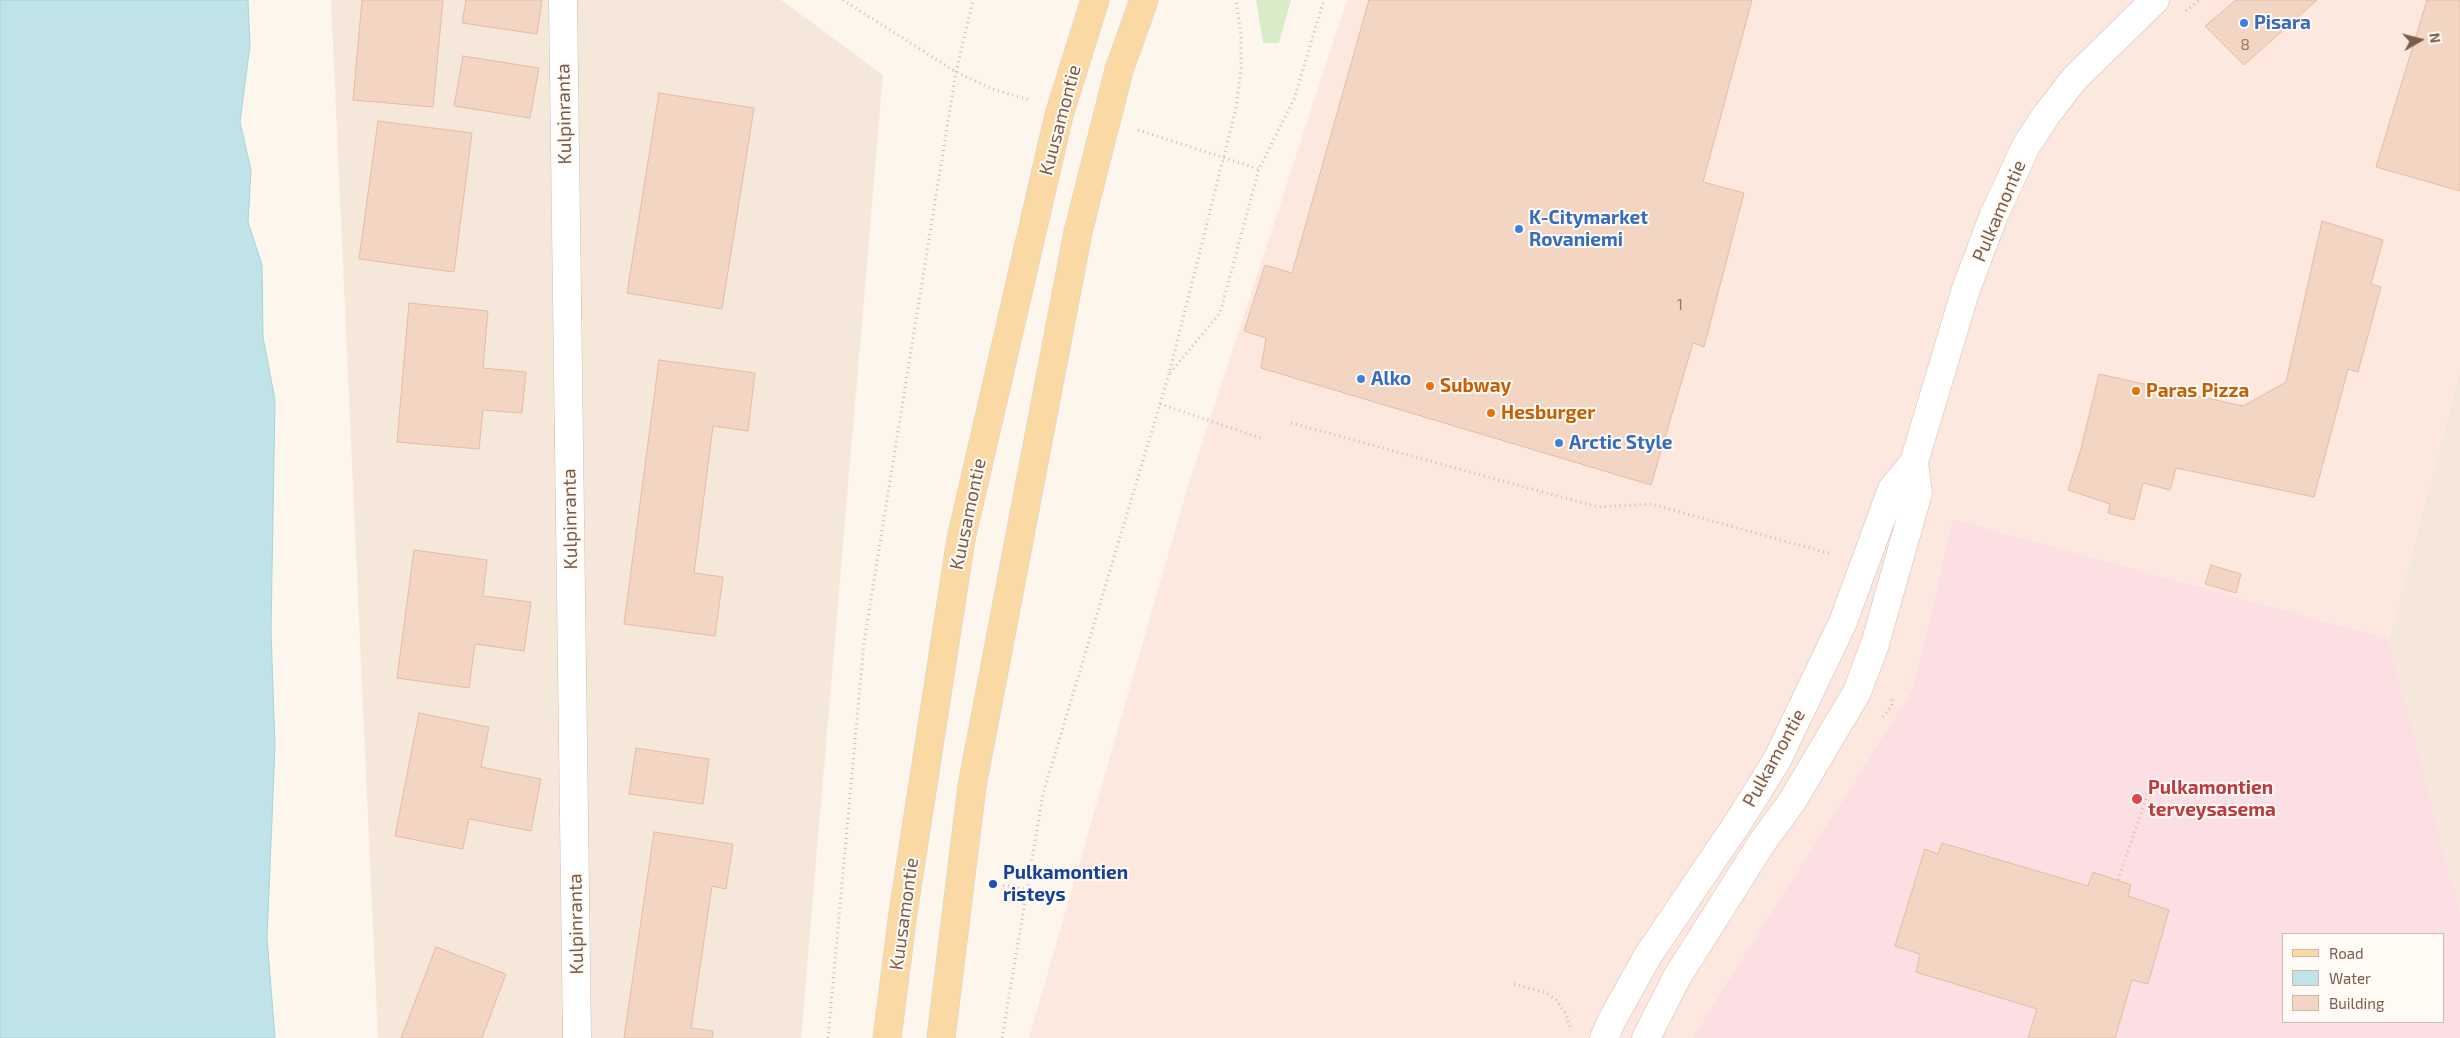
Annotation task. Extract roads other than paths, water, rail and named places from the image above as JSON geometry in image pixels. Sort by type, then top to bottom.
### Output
[{"type":"main road","name":"Kuusamontie","points":[[887,1038],[903,913],[961,539],[1059,115],[1095,0]]},
{"type":"main road","points":[[941,1038],[972,786],[1078,232],[1119,70],[1144,0]]},
{"type":"street","name":"Kulpinranta","points":[[563,0],[577,1038]]},
{"type":"street","name":"Pulkamontie","points":[[1604,1038],[1647,958],[1739,821],[1777,760],[1843,622],[1892,489],[1914,462],[1966,289],[1994,215],[2026,146],[2047,114],[2075,78],[2155,0]]},
{"type":"street","name":"Pulkamontie","points":[[1646,1038],[1677,977],[1763,841],[1791,804],[1857,692],[1875,644],[1918,493],[1914,462]]},
{"type":"water","points":[[0,0],[248,0],[250,45],[240,122],[251,170],[248,222],[262,265],[263,337],[275,400],[271,630],[275,746],[267,938],[275,1038],[0,1038]]},
{"type":"place","name":"Pisara","points":[[2244,23]]},
{"type":"place","name":"K-Citymarket Rovaniemi","points":[[1519,229]]},
{"type":"place","name":"Alko","points":[[1361,379]]},
{"type":"place","name":"Subway","points":[[1430,386]]},
{"type":"place","name":"Paras Pizza","points":[[2136,391]]},
{"type":"place","name":"Hesburger","points":[[1491,413]]},
{"type":"place","name":"Arctic Style","points":[[1559,443]]},
{"type":"place","name":"Pulkamontien terveysasema","points":[[2137,799]]},
{"type":"place","name":"Pulkamontien risteys","points":[[993,884]]}]
